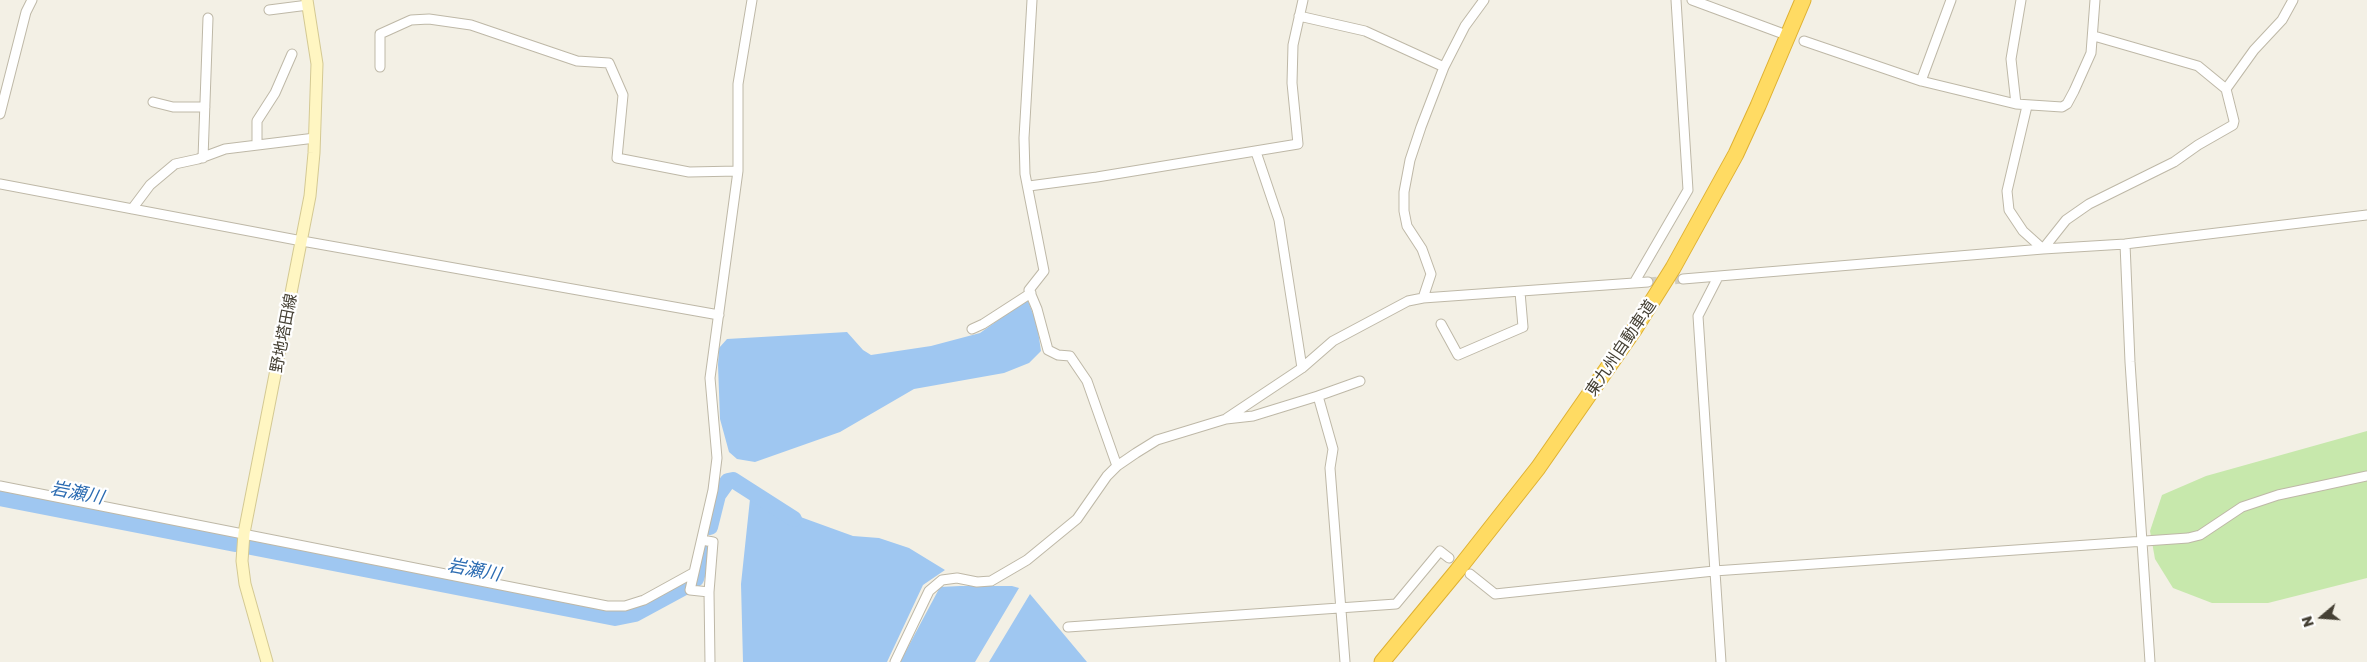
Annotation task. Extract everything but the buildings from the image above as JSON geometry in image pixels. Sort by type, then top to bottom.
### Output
[{"type":"highway","name":"東九州自動車道","points":[[1382,662],[1538,468],[1634,330],[1683,251],[1736,154],[1762,98],[1803,0]]},
{"type":"main road","name":"野地塔田線","points":[[267,662],[245,584],[242,561],[244,533],[310,196],[315,138],[317,64],[308,2]]},
{"type":"street","points":[[0,114],[26,12],[32,0]]},
{"type":"street","points":[[271,0],[271,10],[308,2]]},
{"type":"street","points":[[709,592],[690,590],[713,490],[717,458],[710,378],[738,171],[738,84],[752,0]]},
{"type":"street","points":[[1032,0],[1024,138],[1025,174],[1029,186],[1044,271],[1029,290],[1038,308],[1048,350],[1058,356],[1070,356],[1087,381],[1117,466]]},
{"type":"street","points":[[1029,186],[1106,176],[1298,144],[1292,83],[1293,45],[1303,0]]},
{"type":"street","points":[[1424,298],[1431,274],[1422,249],[1407,226],[1404,192],[1420,127],[1444,67],[1465,26],[1484,0]]},
{"type":"street","points":[[1634,283],[1688,190],[1676,0]]},
{"type":"street","points":[[1692,0],[1781,33]]},
{"type":"street","points":[[1921,81],[1951,0]]},
{"type":"street","points":[[2016,104],[2011,59],[2021,0]]},
{"type":"street","points":[[1804,41],[1921,81],[2016,104],[2062,107],[2067,104],[2085,70],[2091,53],[2094,36],[2095,0]]},
{"type":"street","points":[[2226,90],[2254,50],[2282,20],[2293,0]]},
{"type":"street","points":[[1299,16],[1365,31],[1444,67]]},
{"type":"street","points":[[203,158],[208,18]]},
{"type":"street","points":[[380,67],[380,34],[411,20],[429,19],[471,26],[577,60],[609,63],[623,95],[617,158],[689,172],[738,171]]},
{"type":"street","points":[[2043,249],[2066,220],[2089,204],[2154,173],[2233,126],[2233,113],[2226,90],[2198,66],[2094,36]]},
{"type":"street","points":[[257,145],[257,121],[275,93],[292,54]]},
{"type":"street","points":[[153,102],[173,107],[205,107]]},
{"type":"street","points":[[2027,106],[2007,191],[2009,210],[2023,230],[2043,249]]},
{"type":"street","points":[[132,209],[150,185],[175,164],[203,158],[225,149],[315,138]]},
{"type":"street","points":[[1256,152],[1279,220],[1302,368]]},
{"type":"street","points":[[0,184],[302,241],[719,314]]},
{"type":"street","points":[[1683,279],[2125,244],[2367,215]]},
{"type":"street","points":[[2125,244],[2141,541],[2150,662]]},
{"type":"street","points":[[1718,277],[1698,316],[1714,571],[1722,662]]},
{"type":"street","points":[[1226,419],[1302,368],[1333,342],[1408,301],[1424,298],[1648,282]]},
{"type":"street","points":[[1441,324],[1458,355],[1523,327],[1520,292]]},
{"type":"street","points":[[972,329],[1030,293]]},
{"type":"street","points":[[895,662],[929,592],[942,580],[956,578],[977,582],[991,581],[1027,560],[1077,519],[1107,476],[1117,466],[1157,440],[1226,419],[1253,416],[1360,381]]},
{"type":"street","points":[[1318,396],[1333,449],[1330,468],[1346,662]]},
{"type":"street","points":[[1470,574],[1495,594],[1714,571],[2141,541],[2200,535],[2242,507],[2278,495],[2367,476]]},
{"type":"street","points":[[0,486],[607,606],[625,606],[644,600],[693,573]]},
{"type":"street","points":[[702,540],[713,542],[709,592],[710,662]]},
{"type":"street","points":[[1068,627],[1396,604],[1440,551],[1450,558]]},
{"type":"green space","points":[[2367,431],[2367,578],[2268,603],[2212,603],[2173,588],[2155,559],[2150,531],[2162,495],[2206,476]]},
{"type":"water","points":[[1025,301],[1028,301],[1037,324],[1041,351],[1029,363],[1004,373],[914,389],[840,432],[755,462],[737,459],[729,452],[720,419],[718,365],[719,348],[727,339],[847,332],[863,350],[871,355],[931,346],[980,333]]},
{"type":"water","points":[[750,499],[789,522],[795,515],[853,536],[879,538],[909,548],[945,570],[923,585],[887,662],[743,662],[741,584]]},
{"type":"water","points":[[1012,586],[1019,588],[975,662],[900,662],[940,587]]},
{"type":"water","points":[[1030,594],[1087,662],[989,662]]},
{"type":"waterway","name":"岩瀬川","points":[[710,527],[718,495],[728,481],[733,480],[794,519]]},
{"type":"waterway","name":"岩瀬川","points":[[0,498],[235,544]]},
{"type":"waterway","name":"岩瀬川","points":[[251,547],[615,618],[635,614],[683,588]]},
{"type":"waterway","name":"岩瀬川","points":[[696,579],[704,553]]},
{"type":"tunnel","points":[[1648,282],[1683,279]]}]
